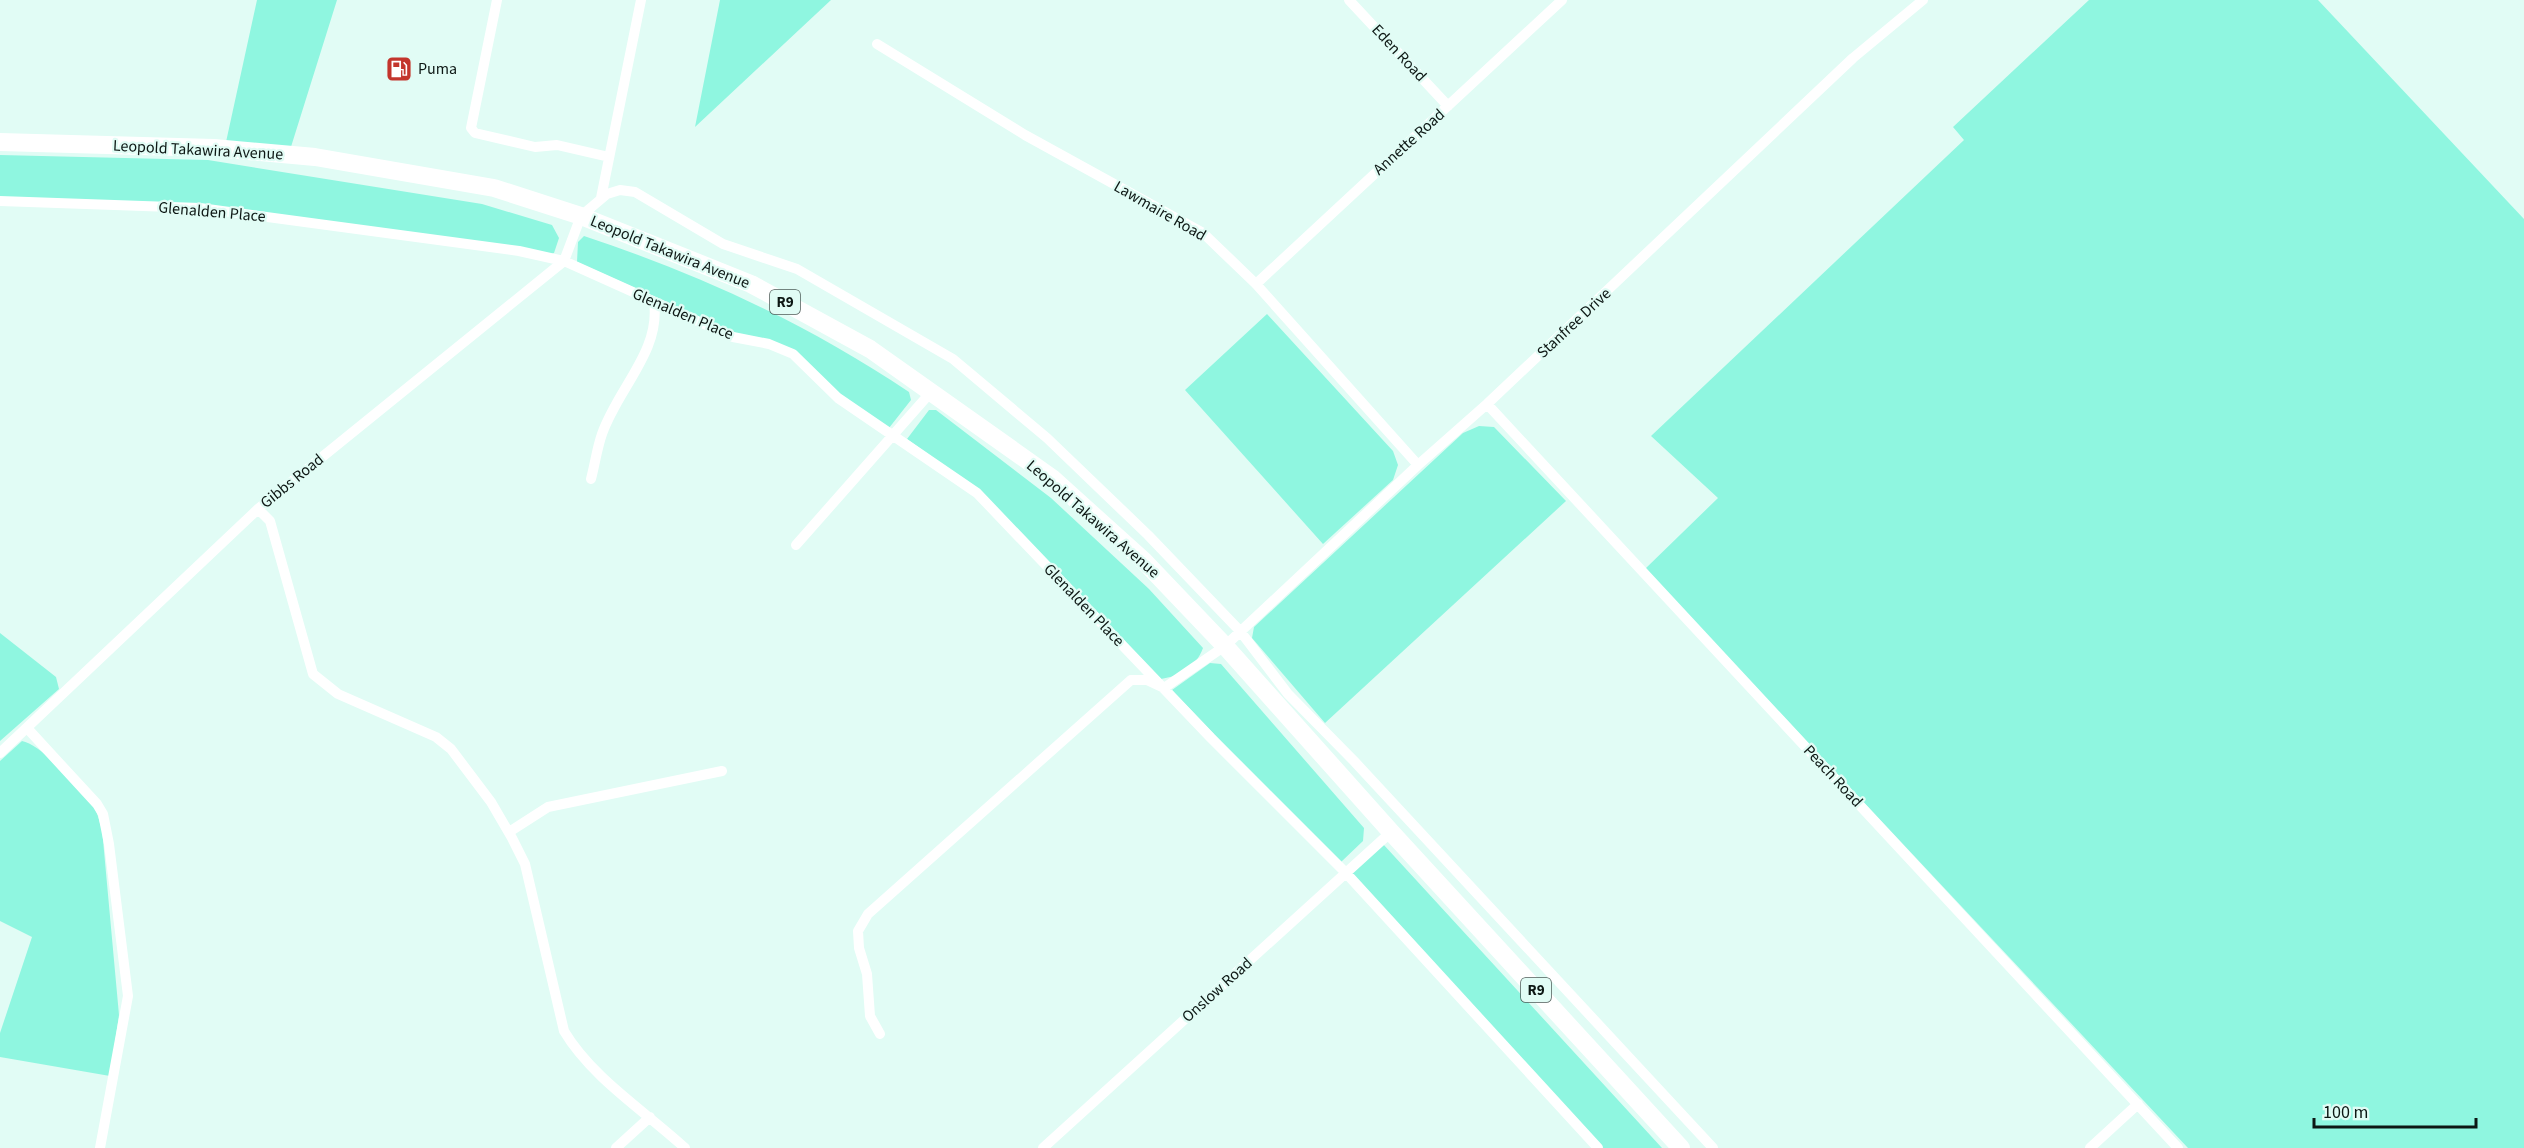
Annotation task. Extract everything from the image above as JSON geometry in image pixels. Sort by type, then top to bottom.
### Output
[{"type":"highway","name":"Leopold Takawira Avenue","points":[[0,142],[214,148],[315,158],[494,188],[581,216],[750,284],[870,349],[1052,478],[1144,561],[1225,646],[1391,832]]},
{"type":"highway","name":"R9","points":[[1391,832],[1681,1148]]},
{"type":"street","points":[[497,0],[471,128],[475,133],[535,147],[557,145],[609,157]]},
{"type":"street","points":[[601,198],[641,0]]},
{"type":"street","name":"Eden Road","points":[[1349,0],[1448,106]]},
{"type":"street","name":"Annette Road","points":[[1256,284],[1562,0]]},
{"type":"street","name":"Stanfree Drive","points":[[1164,687],[1225,646],[1418,465],[1487,404],[1853,58],[1923,0]]},
{"type":"street","name":"Lawmaire Road","points":[[877,44],[1090,173],[1188,223],[1217,245],[1256,284],[1418,465]]},
{"type":"street","points":[[564,261],[581,216],[601,198],[620,190],[643,196],[684,224],[723,244],[797,269],[953,359],[1047,438],[1148,535],[1240,631],[1288,694],[1383,791],[1540,964],[1713,1148]]},
{"type":"street","name":"Glenalden Place","points":[[0,201],[200,208],[519,251],[564,261],[733,337],[769,344],[793,354],[838,398],[977,493],[1346,873],[1598,1148]]},
{"type":"street","name":"Gibbs Road","points":[[0,753],[258,509],[564,261]]},
{"type":"street","points":[[591,479],[602,433],[627,381],[650,346],[654,331],[654,302]]},
{"type":"street","points":[[796,545],[931,392]]},
{"type":"street","name":"Peach Road","points":[[1487,404],[2178,1148]]},
{"type":"street","points":[[258,509],[270,521],[313,674],[338,694],[436,737],[452,749],[509,832],[525,864],[564,1031],[575,1049],[685,1148]]},
{"type":"street","points":[[880,1034],[870,1016],[867,974],[859,948],[858,931],[868,914],[1131,680],[1148,680],[1164,687]]},
{"type":"street","points":[[27,728],[97,804],[103,814],[109,844],[128,996],[100,1148]]},
{"type":"street","points":[[1339,774],[1354,761]]},
{"type":"street","points":[[509,832],[548,807],[722,771]]},
{"type":"street","points":[[1366,804],[1383,791]]},
{"type":"street","name":"Onslow Road","points":[[1043,1148],[1391,832]]},
{"type":"street","points":[[1512,964],[1540,964]]},
{"type":"street","points":[[2091,1148],[2138,1104]]},
{"type":"street","points":[[616,1148],[650,1117]]},
{"type":"green space","points":[[257,0],[337,0],[290,150],[226,142]]},
{"type":"green space","points":[[720,0],[831,0],[695,127]]},
{"type":"green space","points":[[2089,0],[2318,0],[2524,219],[2524,1148],[2188,1148],[1645,569],[1718,498],[1651,436],[1964,140],[1953,127]]},
{"type":"green space","points":[[0,155],[208,160],[482,204],[552,225],[559,238],[554,253],[549,255],[200,205],[0,198]]},
{"type":"green space","points":[[584,236],[711,284],[792,323],[871,367],[909,392],[911,400],[889,428],[838,395],[809,366],[577,262],[578,242]]},
{"type":"green space","points":[[1267,314],[1393,451],[1398,465],[1393,480],[1323,544],[1185,390]]},
{"type":"green space","points":[[929,410],[936,410],[1051,498],[1149,589],[1203,648],[1192,665],[1175,676],[1161,679],[981,492],[907,439]]},
{"type":"green space","points":[[1479,426],[1494,427],[1566,501],[1325,723],[1252,638],[1254,627],[1463,433]]},
{"type":"green space","points":[[0,633],[56,677],[59,689],[0,741]]},
{"type":"green space","points":[[1210,663],[1221,664],[1364,828],[1363,841],[1341,862],[1321,846],[1172,690]]},
{"type":"green space","points":[[22,741],[40,750],[71,779],[94,807],[102,829],[119,1015],[110,1076],[0,1057],[0,1033],[32,937],[0,921],[0,761]]},
{"type":"green space","points":[[1383,844],[1662,1148],[1601,1148],[1349,873]]},
{"type":"place","name":"Puma","points":[[399,69]]}]
